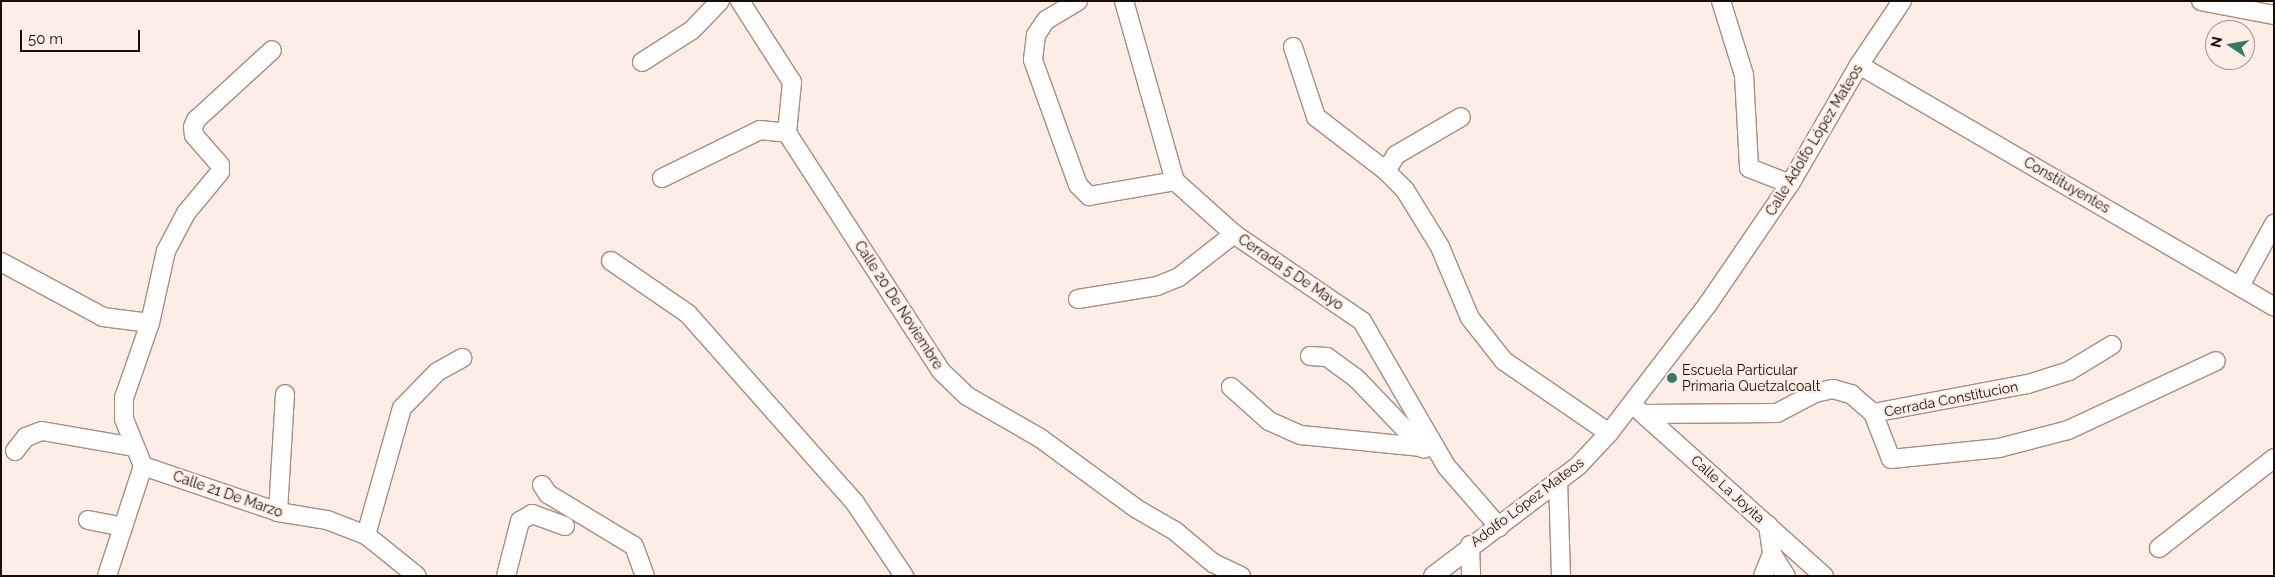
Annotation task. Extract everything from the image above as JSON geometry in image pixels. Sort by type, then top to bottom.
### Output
[{"type":"street","points":[[642,62],[692,30],[720,1]]},
{"type":"street","points":[[662,178],[760,130],[787,133],[792,82],[740,1]]},
{"type":"street","points":[[1078,1],[1046,20],[1036,35],[1034,60],[1078,185],[1089,196],[1175,181],[1124,1]]},
{"type":"street","points":[[1721,1],[1744,75],[1749,168],[1790,184]]},
{"type":"street","name":"Calle Adolfo López Mateos","points":[[1708,304],[1790,184],[1859,65],[1902,1]]},
{"type":"street","points":[[2201,1],[2274,16]]},
{"type":"street","points":[[1294,46],[1316,117],[1386,171],[1405,190],[1440,247],[1470,318],[1504,361],[1609,433]]},
{"type":"street","points":[[108,576],[143,466],[124,419],[124,398],[150,324],[166,251],[186,213],[220,172],[220,165],[194,135],[193,127],[196,120],[272,50]]},
{"type":"street","name":"Constituyentes","points":[[1859,65],[2274,307]]},
{"type":"street","points":[[1386,171],[1396,155],[1461,117]]},
{"type":"street","name":"Calle 20 De Noviembre","points":[[787,133],[941,371],[967,396],[1040,438],[1137,509],[1175,531],[1213,563],[1241,576]]},
{"type":"street","name":"Cerrada 5 De Mayo","points":[[1175,181],[1234,234],[1362,321],[1446,466],[1499,527]]},
{"type":"street","points":[[2240,286],[2274,224]]},
{"type":"street","points":[[1078,299],[1157,286],[1179,277],[1234,234]]},
{"type":"street","points":[[611,261],[688,314],[855,503],[904,576]]},
{"type":"street","points":[[1,262],[104,317],[150,324]]},
{"type":"street","name":"Adolfo López Mateos","points":[[1433,576],[1470,545],[1499,527],[1578,466],[1609,433],[1637,411],[1708,304]]},
{"type":"street","name":"Cerrada Constitucion","points":[[2112,345],[2070,372],[2028,384],[1873,414],[1891,459],[2000,448],[2068,430],[2216,361]]},
{"type":"street","points":[[1310,356],[1327,357],[1356,378],[1421,447],[1446,466]]},
{"type":"street","points":[[366,535],[402,408],[438,372],[462,358]]},
{"type":"street","points":[[1232,387],[1269,421],[1301,435],[1421,447]]},
{"type":"street","points":[[1637,411],[1777,413],[1815,393],[1833,388],[1850,394],[1873,414]]},
{"type":"street","points":[[278,512],[285,394]]},
{"type":"street","name":"Calle La Joyita","points":[[1637,411],[1824,576]]},
{"type":"street","points":[[15,451],[26,437],[42,431],[134,447]]},
{"type":"street","points":[[2159,548],[2274,458]]},
{"type":"street","name":"Calle 21 De Marzo","points":[[143,466],[219,489],[278,512],[327,520],[366,535],[417,576]]},
{"type":"street","points":[[1558,480],[1562,575]]},
{"type":"street","points":[[542,485],[548,494],[634,546],[645,576]]},
{"type":"street","points":[[506,576],[520,521],[532,514],[565,526]]},
{"type":"street","points":[[88,520],[123,527]]},
{"type":"street","points":[[1768,525],[1772,554],[1786,576]]},
{"type":"street","points":[[1470,545],[1471,576]]},
{"type":"street","points":[[1763,576],[1772,554]]},
{"type":"place","name":"Escuela Particular Primaria Quetzalcoalt","points":[[1672,378]]}]
